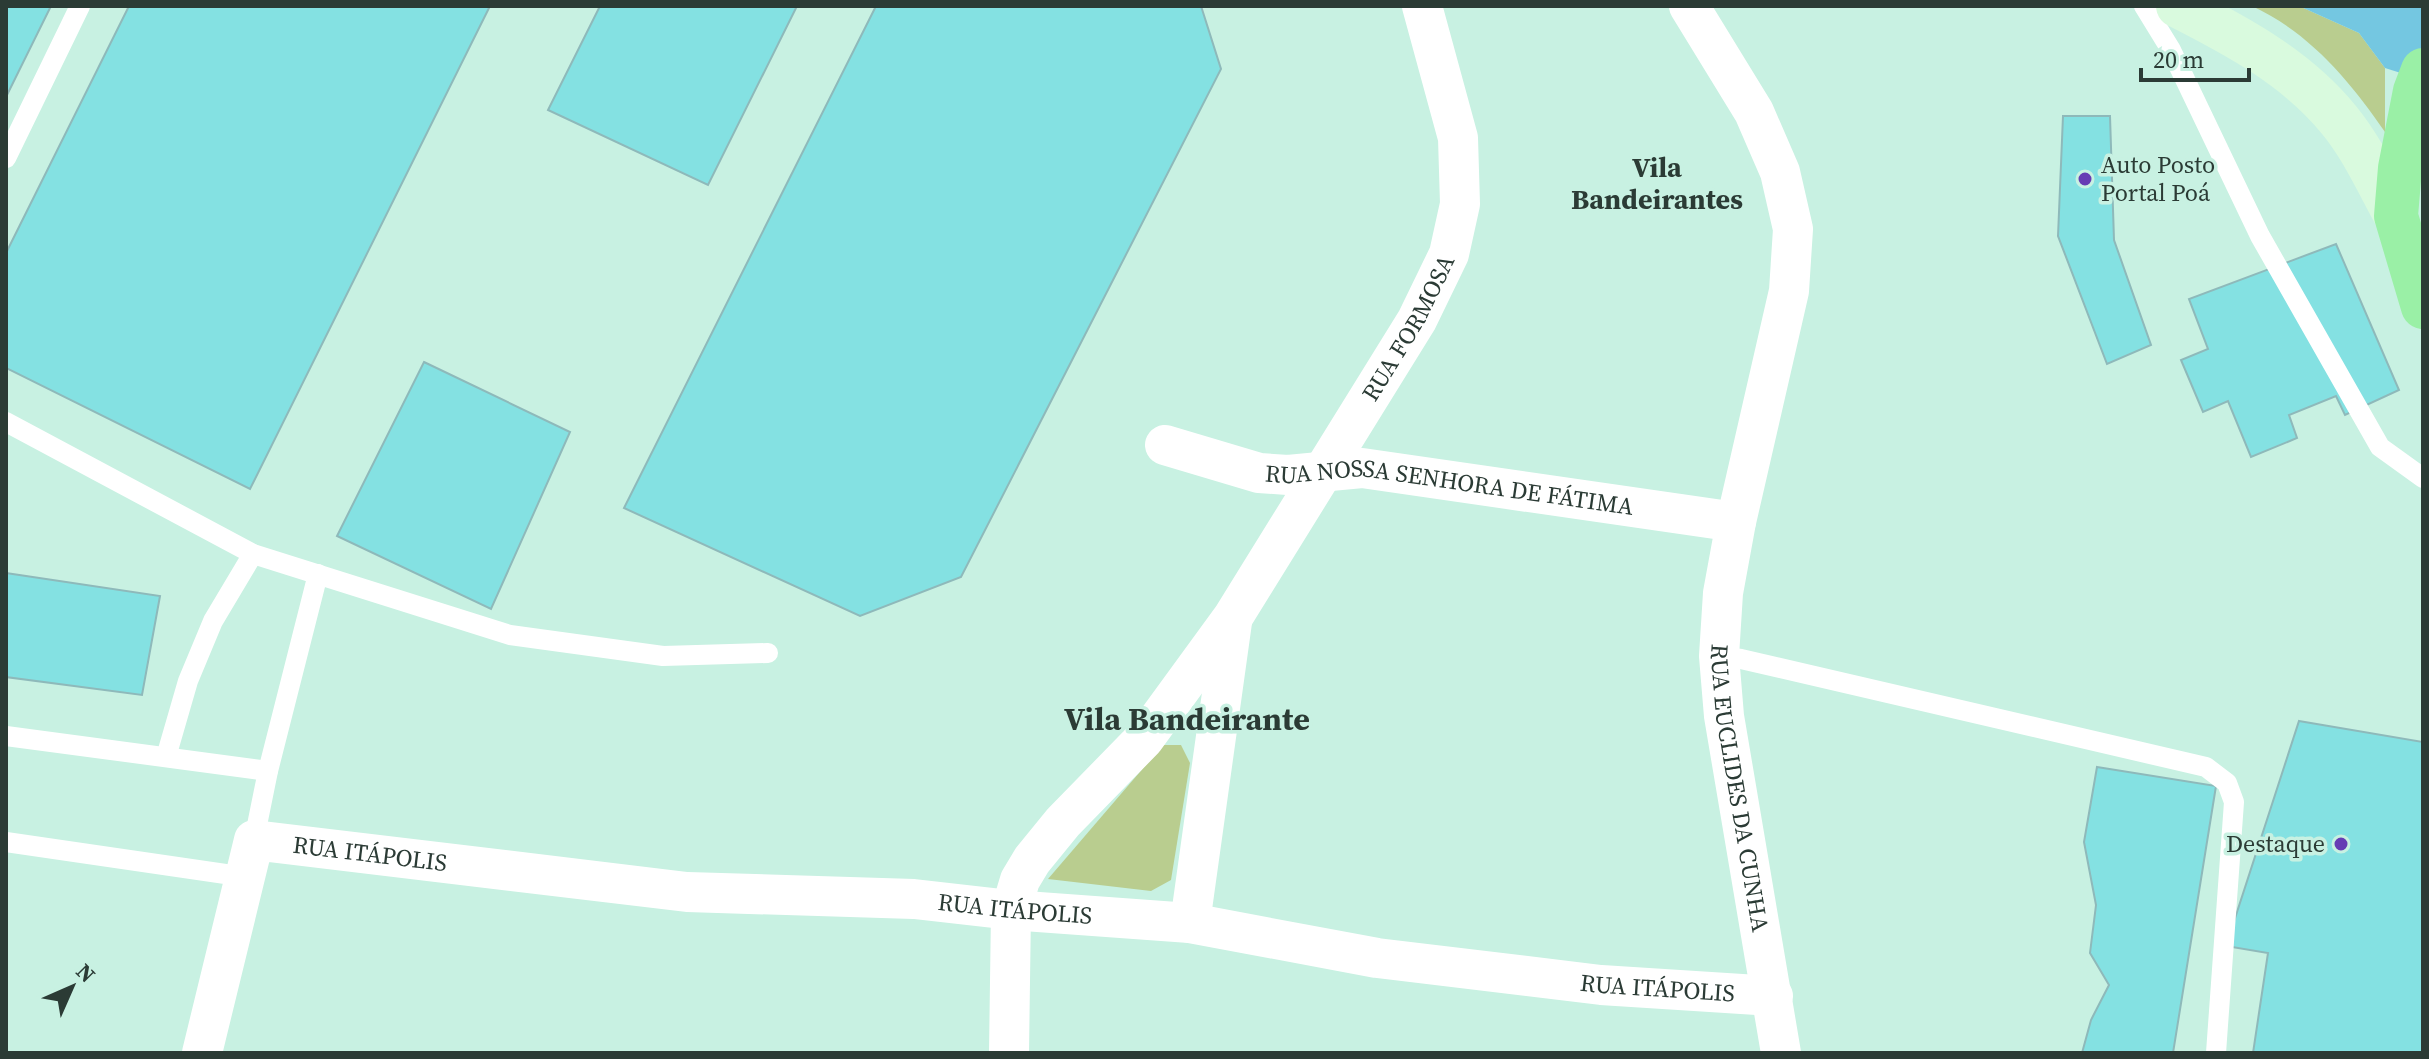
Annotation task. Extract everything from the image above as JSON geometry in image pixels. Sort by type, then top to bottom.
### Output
[{"type":"highway","points":[[2419,81],[2400,168],[2396,216],[2423,307]]},
{"type":"main road","points":[[2178,6],[2268,55],[2308,88],[2340,120],[2361,151],[2396,216]]},
{"type":"street","name":"RUA FORMOSA","points":[[1009,1053],[1011,910],[1020,880],[1063,822],[1144,739],[1233,617],[1417,320],[1449,254],[1460,204],[1458,138],[1422,6]]},
{"type":"street","name":"RUA EUCLIDES DA CUNHA","points":[[1689,6],[1754,112],[1780,172],[1793,229],[1789,291],[1736,522],[1723,593],[1719,656],[1724,716],[1781,1053]]},
{"type":"street","name":"RUA NOSSA SENHORA DE FÁTIMA","points":[[1165,445],[1259,473],[1288,475],[1362,468],[1736,522]]},
{"type":"street","name":"RUA FORMOSA","points":[[1190,923],[1233,617]]},
{"type":"street","name":"RUA ITÁPOLIS","points":[[250,858],[687,892],[914,899],[1011,910],[1190,923],[1377,958],[1601,985],[1773,996]]},
{"type":"street","points":[[202,1053],[250,858]]},
{"type":"lane","points":[[6,158],[80,6]]},
{"type":"lane","points":[[2144,6],[2171,50],[2260,236],[2380,447],[2423,478]]},
{"type":"lane","points":[[6,422],[253,554],[510,635],[663,656],[768,653]]},
{"type":"lane","points":[[166,757],[188,681],[213,621],[253,554]]},
{"type":"lane","points":[[6,842],[250,858],[268,771],[318,574]]},
{"type":"lane","points":[[1719,656],[2206,767],[2227,783],[2234,802],[2216,1053]]},
{"type":"lane","points":[[6,736],[268,771]]},
{"type":"green space","points":[[2252,6],[2299,6],[2359,33],[2385,68],[2385,132],[2327,60],[2292,30]]},
{"type":"green space","points":[[1163,745],[1181,745],[1190,763],[1171,880],[1151,891],[1048,879]]},
{"type":"water","points":[[2299,6],[2423,8],[2423,80],[2385,68],[2359,33]]},
{"type":"building","points":[[6,6],[51,6],[6,97]]},
{"type":"building","points":[[129,6],[490,6],[250,489],[6,368],[6,253]]},
{"type":"building","points":[[600,6],[797,6],[708,185],[548,110]]},
{"type":"building","points":[[876,6],[1201,6],[1221,69],[961,577],[860,616],[624,508]]},
{"type":"building","points":[[2063,116],[2110,116],[2114,240],[2151,345],[2107,364],[2058,236]]},
{"type":"building","points":[[2336,244],[2399,390],[2345,415],[2336,396],[2289,415],[2297,438],[2251,457],[2228,401],[2203,412],[2181,360],[2208,349],[2189,299]]},
{"type":"building","points":[[424,362],[570,432],[491,609],[337,536]]},
{"type":"building","points":[[6,573],[160,596],[142,695],[6,677]]},
{"type":"building","name":"Destaque","points":[[2299,721],[2423,742],[2423,1053],[2253,1053],[2268,953],[2226,946]]},
{"type":"building","points":[[2097,767],[2216,786],[2173,1053],[2082,1053],[2091,1020],[2109,985],[2090,953],[2096,905],[2084,842]]},
{"type":"place","name":"Auto Posto Portal Poá","points":[[2085,179]]},
{"type":"place","name":"Destaque","points":[[2341,844]]},
{"type":"district","name":"Vila Bandeirantes","points":[[1657,183]]},
{"type":"district","name":"Vila Bandeirante","points":[[1187,719]]}]
